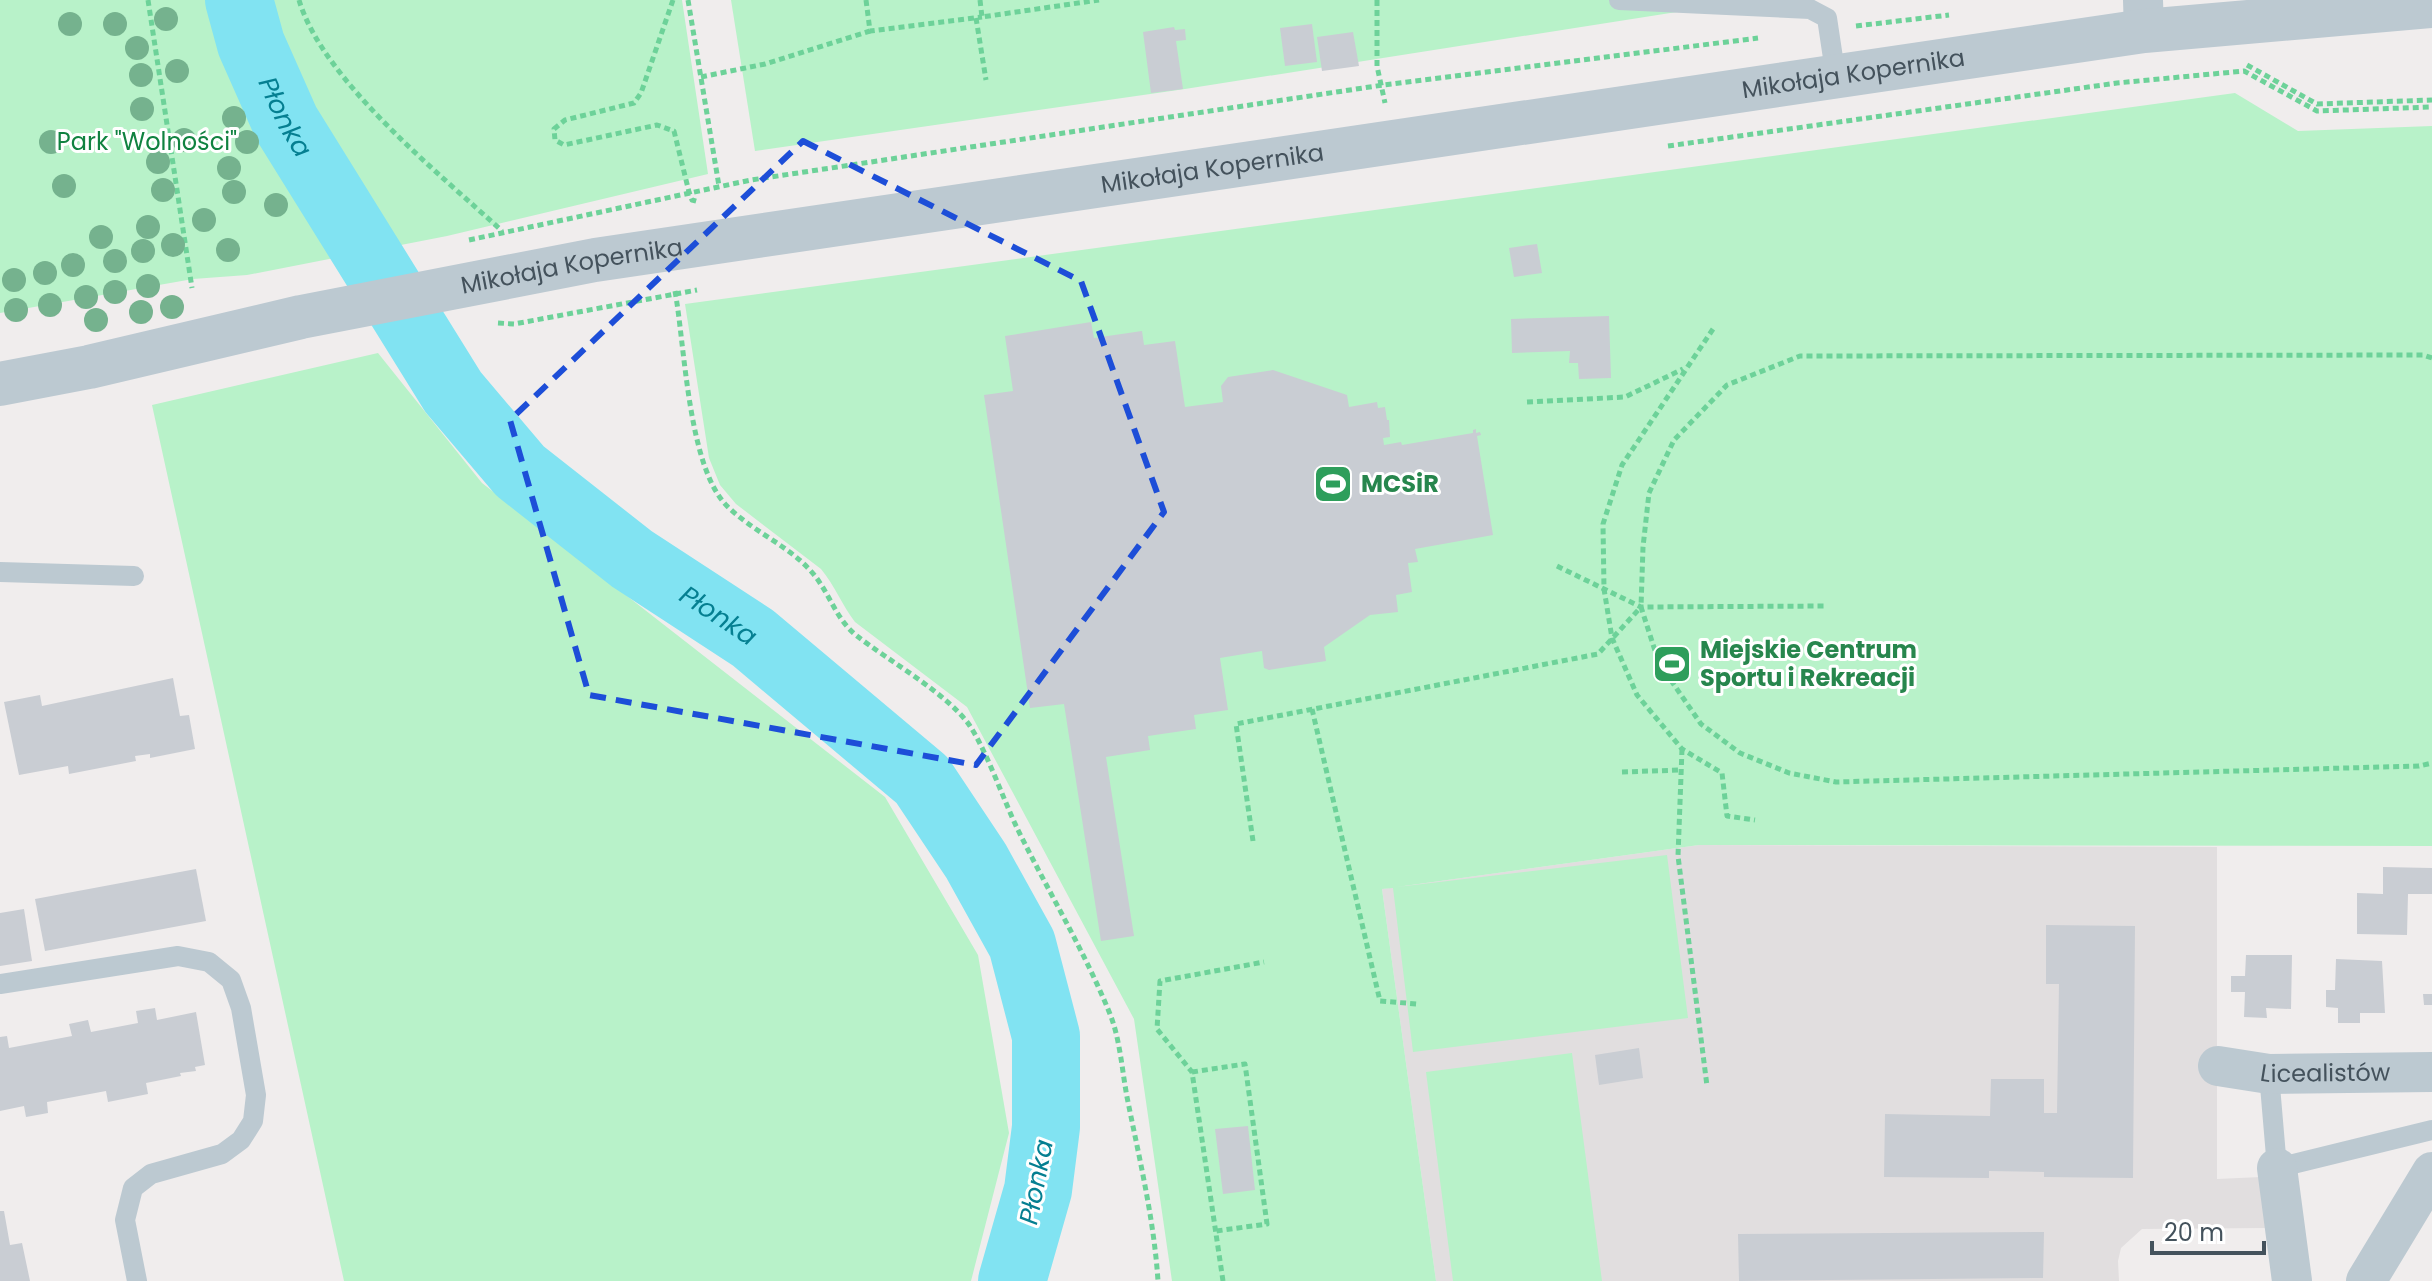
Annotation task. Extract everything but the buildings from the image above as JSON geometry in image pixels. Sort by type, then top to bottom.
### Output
[{"type":"street","name":"Mikołaja Kopernika","points":[[0,384],[89,367],[301,317],[595,260],[1836,78],[2144,16],[2432,6]]},
{"type":"street","name":"Licealistów","points":[[2218,1066],[2269,1074],[2432,1072]]},
{"type":"street","points":[[2277,1168],[2292,1281]]},
{"type":"street","points":[[2366,1281],[2432,1172]]},
{"type":"lane","points":[[1619,0],[1810,9],[1827,18],[1836,78]]},
{"type":"lane","points":[[0,572],[134,576]]},
{"type":"lane","points":[[0,984],[178,956],[209,962],[231,980],[241,1008],[256,1095],[253,1121],[241,1140],[222,1154],[151,1174],[133,1188],[125,1220],[137,1281]]},
{"type":"lane","points":[[2269,1074],[2277,1168],[2432,1130]]},
{"type":"path","points":[[148,0],[192,288]]},
{"type":"path","points":[[299,0],[326,53],[383,122],[503,231]]},
{"type":"path","points":[[673,0],[641,93],[634,103],[565,120],[554,129],[555,140],[564,145],[657,125],[665,126],[674,131],[678,140],[692,200],[701,203]]},
{"type":"path","points":[[688,0],[719,186]]},
{"type":"path","points":[[866,0],[870,31]]},
{"type":"path","points":[[980,0],[986,80]]},
{"type":"path","points":[[701,77],[765,64],[870,31],[1099,0]]},
{"type":"path","points":[[1377,0],[1377,66],[1386,108]]},
{"type":"path","points":[[1829,30],[1951,15]]},
{"type":"path","points":[[461,246],[471,239],[503,231],[719,186],[1383,85],[1768,37]]},
{"type":"path","points":[[1667,146],[2117,83],[2244,71],[2317,111],[2432,107]]},
{"type":"path","points":[[492,322],[514,324],[706,288]]},
{"type":"path","points":[[676,293],[693,415],[709,479],[725,504],[807,567],[824,588],[839,618],[856,635],[955,709],[970,727],[1070,929],[1111,1017],[1143,1177],[1158,1281]]},
{"type":"path","points":[[1713,329],[1622,465],[1603,524],[1604,589],[1612,638],[1637,695],[1682,749],[1722,773],[1727,816],[1755,820]]},
{"type":"path","points":[[2432,358],[2423,355],[1800,356],[1727,385],[1674,440],[1649,493],[1641,607],[1659,663],[1701,724],[1740,753],[1789,773],[1836,782],[2419,766],[2432,763]]},
{"type":"path","points":[[1527,402],[1625,397],[1687,367]]},
{"type":"path","points":[[1557,566],[1641,607],[1827,606]]},
{"type":"path","points":[[1253,841],[1236,724],[1598,654],[1641,607]]},
{"type":"path","points":[[1312,709],[1380,1001],[1417,1004]]},
{"type":"path","points":[[1682,749],[1678,856],[1707,1086]]},
{"type":"path","points":[[1622,772],[1681,770]]},
{"type":"path","points":[[1223,1281],[1192,1072],[1157,1029],[1160,981],[1264,962]]},
{"type":"path","points":[[1192,1072],[1245,1064],[1267,1224],[1216,1231]]},
{"type":"highlighted area","points":[[803,141],[1081,281],[1164,512],[976,765],[589,695],[510,420]]},
{"type":"shaded area","points":[[1699,845],[2217,847],[2217,1179],[2261,1177],[2266,1228],[2142,1229],[2121,1248],[2119,1281],[1436,1281],[1382,889]]},
{"type":"green space","name":"Park \"Wolności\"","points":[[0,0],[682,0],[708,174],[447,236],[247,275],[193,279],[0,313]]},
{"type":"green space","points":[[731,0],[1753,0],[1185,89],[755,151]]},
{"type":"green space","name":"Miejskie Centrum Sportu i Rekreacji","points":[[2235,93],[2298,131],[2432,126],[2432,846],[1699,845],[1397,887],[1667,855],[1688,1018],[1413,1052],[1393,888],[1382,889],[1436,1281],[1172,1281],[1134,1019],[967,707],[855,622],[821,569],[736,504],[720,485],[709,458],[685,304]]},
{"type":"green space","points":[[378,353],[482,483],[885,797],[978,955],[1009,1133],[971,1281],[344,1281],[152,405]]},
{"type":"green space","points":[[1572,1053],[1602,1281],[1453,1281],[1426,1072]]},
{"type":"waterway","name":"Płonka","points":[[239,0],[251,44],[286,123],[453,392],[520,471],[632,559],[753,638],[922,780],[976,861],[1022,944],[1046,1036],[1046,1127],[1038,1190],[1012,1281]]},
{"type":"place","name":"MCSiR","points":[[1333,484]]},
{"type":"place","name":"Miejskie Centrum Sportu i Rekreacji","points":[[1672,664]]}]
